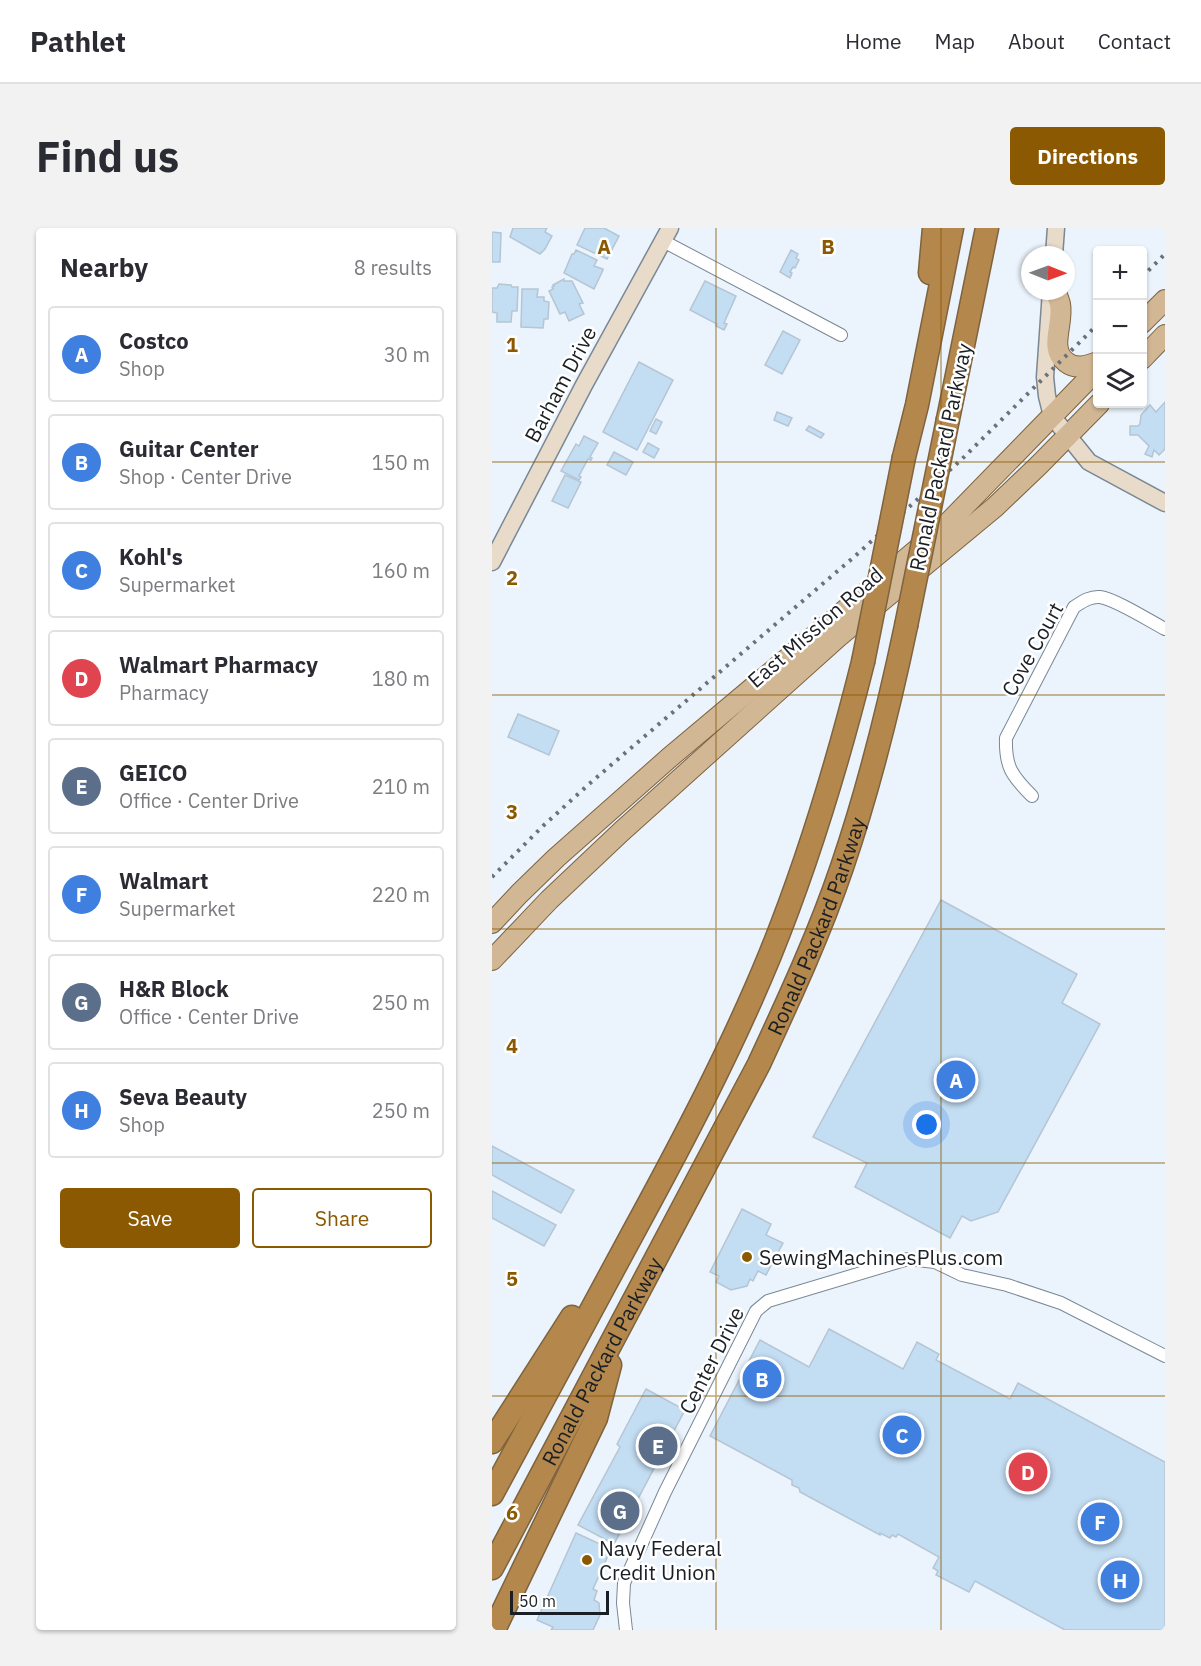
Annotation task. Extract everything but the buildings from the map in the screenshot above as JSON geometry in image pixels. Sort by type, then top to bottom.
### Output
[{"type":"highway","points":[[917,405],[934,228]]},
{"type":"highway","name":"Ronald Packard Parkway","points":[[492,1494],[691,1126],[770,956],[810,850],[863,662],[952,228]]},
{"type":"highway","name":"Ronald Packard Parkway","points":[[492,1568],[759,1064],[820,926],[841,868],[891,696],[987,228]]},
{"type":"highway","points":[[492,1442],[573,1316],[626,1247]]},
{"type":"highway","points":[[495,1630],[596,1418],[621,1323]]},
{"type":"main road","points":[[1058,300],[1061,305],[1057,343],[1059,355],[1068,364],[1076,367],[1093,364]]},
{"type":"main road","points":[[1147,319],[1165,300]]},
{"type":"main road","points":[[1147,354],[1165,335]]},
{"type":"main road","name":"East Mission Road","points":[[492,923],[563,852],[669,758],[944,527],[1093,374]]},
{"type":"main road","name":"East Mission Road","points":[[492,960],[562,888],[622,831],[830,644],[995,507],[1095,408]]},
{"type":"main road","points":[[562,888],[558,878],[563,852]]},
{"type":"street","points":[[1055,246],[1056,228]]},
{"type":"street","points":[[667,235],[841,335]]},
{"type":"street","name":"Barham Drive","points":[[492,562],[584,385],[667,235]]},
{"type":"street","points":[[1052,300],[1045,378],[1052,416],[1089,462],[1165,503]]},
{"type":"street","name":"Cove Court","points":[[1032,796],[1019,783],[1010,768],[1006,755],[1006,738],[1074,607],[1087,599],[1099,596],[1165,629]]},
{"type":"street","name":"Center Drive","points":[[626,1630],[623,1603],[624,1583],[665,1492],[756,1311],[768,1301],[908,1260],[935,1262],[962,1275],[1007,1285],[1061,1303],[1165,1356]]},
{"type":"railway","points":[[1147,272],[1165,254]]},
{"type":"railway","points":[[492,877],[589,784],[854,557],[962,459],[1093,329]]},
{"type":"place","name":"Costco","points":[[956,1080]]},
{"type":"place","name":"SewingMachinesPlus.com","points":[[747,1257]]},
{"type":"place","name":"Guitar Center","points":[[762,1379]]},
{"type":"place","name":"Kohl's","points":[[902,1435]]},
{"type":"place","name":"GEICO","points":[[658,1446]]},
{"type":"place","name":"Walmart Pharmacy","points":[[1028,1472]]},
{"type":"place","name":"H&R Block","points":[[620,1511]]},
{"type":"place","name":"Walmart","points":[[1100,1522]]},
{"type":"place","name":"Navy Federal Credit Union","points":[[587,1560]]},
{"type":"place","name":"Seva Beauty","points":[[1120,1580]]}]
